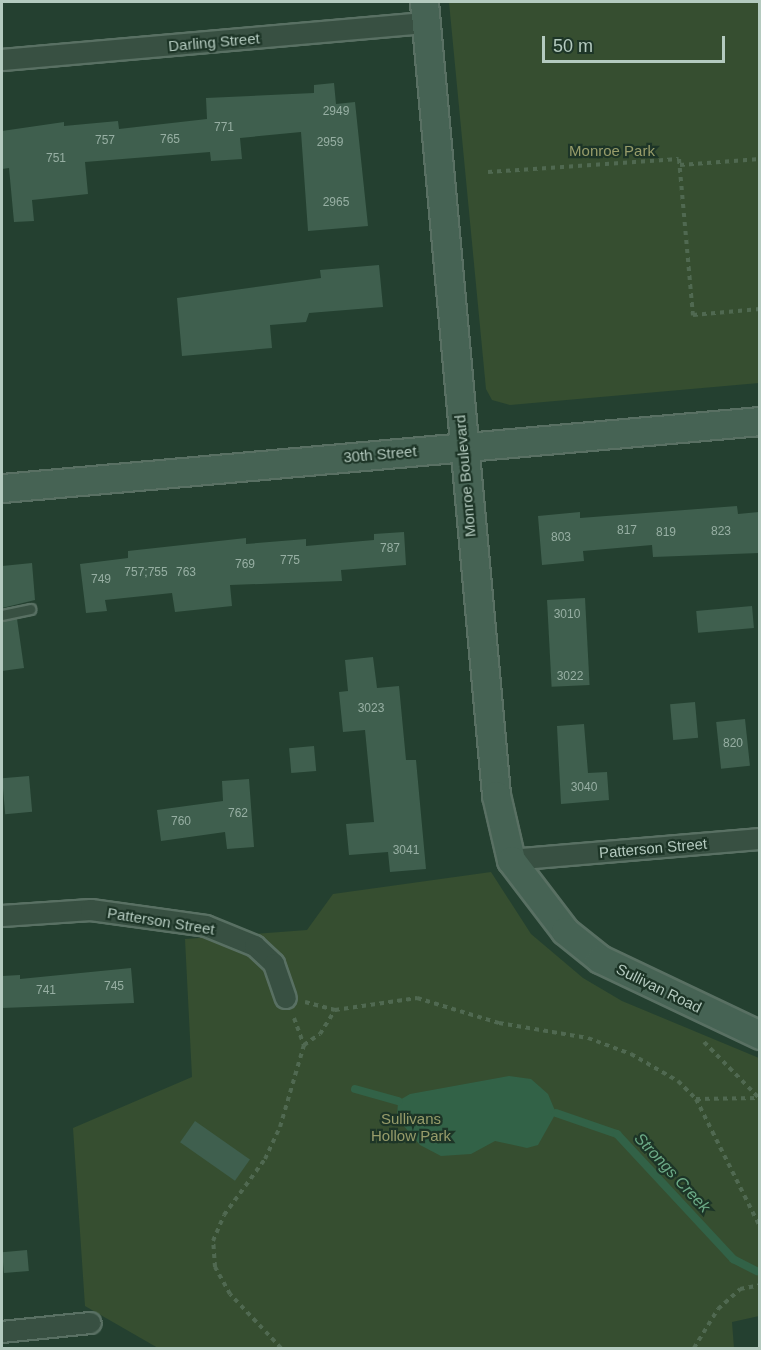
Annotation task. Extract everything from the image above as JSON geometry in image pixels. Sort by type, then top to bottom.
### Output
[{"type":"street","name":"Darling Street","points":[[2,60],[425,12]]},
{"type":"street","name":"Monroe Boulevard","points":[[425,12],[462,444],[496,795],[511,860],[565,931]]},
{"type":"street","name":"30th Street","points":[[2,488],[462,444],[759,421]]},
{"type":"street","name":"Patterson Street","points":[[511,860],[759,839]]},
{"type":"street","name":"Patterson Street","points":[[2,916],[91,910],[206,926],[255,946],[274,964],[286,998]]},
{"type":"street","name":"Sullivan Road","points":[[565,931],[600,959],[644,983],[759,1035]]},
{"type":"street","points":[[2,1332],[91,1323]]},
{"type":"lane","points":[[2,615],[30,609]]},
{"type":"path","points":[[488,172],[679,159],[693,315],[759,309]]},
{"type":"path","points":[[680,165],[759,159]]},
{"type":"path","points":[[286,998],[335,1010],[417,998],[499,1023],[588,1038],[658,1069],[696,1099],[759,1227]]},
{"type":"path","points":[[281,1348],[230,1294],[215,1266],[213,1241],[224,1215],[264,1159],[280,1127],[304,1045],[286,998]]},
{"type":"path","points":[[304,1045],[320,1034],[335,1010]]},
{"type":"path","points":[[696,1099],[759,1098],[704,1042]]},
{"type":"path","points":[[694,1348],[718,1309],[740,1289],[759,1285]]},
{"type":"green space","name":"Monroe Park","points":[[449,2],[759,2],[759,383],[510,405],[492,400],[486,389]]},
{"type":"green space","name":"Sullivans Hollow Park","points":[[491,872],[531,934],[583,978],[622,1001],[759,1058],[759,1316],[732,1322],[734,1348],[158,1348],[85,1306],[73,1128],[192,1077],[185,939],[307,930],[333,894]]},
{"type":"shaded area","points":[[509,1076],[531,1079],[548,1094],[556,1113],[538,1145],[527,1148],[495,1141],[471,1154],[441,1156],[420,1145],[397,1118],[398,1101],[410,1094]]},
{"type":"building","points":[[334,83],[336,104],[355,102],[368,226],[308,231],[301,132],[240,138],[242,159],[211,161],[210,152],[85,162],[88,194],[32,200],[34,221],[14,222],[9,168],[2,169],[2,131],[64,122],[64,126],[118,121],[119,129],[207,119],[206,98],[314,93],[314,85]]},
{"type":"building","points":[[379,265],[383,307],[309,313],[306,322],[270,325],[272,348],[182,356],[177,298],[321,278],[320,270]]},
{"type":"building","points":[[737,506],[738,514],[759,512],[759,553],[653,557],[652,545],[583,551],[584,561],[542,565],[538,516],[580,512],[580,518]]},
{"type":"building","points":[[404,532],[406,565],[341,570],[342,581],[230,585],[232,606],[175,612],[172,593],[105,600],[107,611],[86,613],[80,564],[128,558],[128,551],[246,538],[246,544],[306,539],[306,546],[374,540],[374,534]]},
{"type":"building","points":[[32,563],[35,600],[2,608],[2,566]]},
{"type":"building","points":[[585,598],[590,685],[552,687],[547,600]]},
{"type":"building","points":[[752,606],[754,628],[698,633],[696,611]]},
{"type":"building","points":[[17,619],[24,668],[2,671],[2,622]]},
{"type":"building","points":[[373,657],[377,688],[399,686],[406,760],[416,760],[426,869],[390,872],[388,852],[349,855],[346,824],[374,822],[365,730],[343,732],[339,692],[348,691],[345,660]]},
{"type":"building","points":[[695,702],[698,738],[673,740],[670,704]]},
{"type":"building","points":[[745,719],[750,766],[721,769],[716,722]]},
{"type":"building","points":[[584,724],[588,773],[607,772],[609,800],[561,804],[557,726]]},
{"type":"building","points":[[314,746],[316,771],[291,773],[289,748]]},
{"type":"building","points":[[29,776],[32,812],[5,814],[2,778]]},
{"type":"building","points":[[249,779],[254,847],[227,849],[225,832],[161,841],[157,810],[223,801],[222,781]]},
{"type":"building","points":[[131,968],[134,1003],[2,1008],[2,976],[20,975],[20,979]]},
{"type":"building","points":[[195,1121],[250,1159],[235,1181],[180,1142]]},
{"type":"building","points":[[27,1250],[29,1271],[4,1273],[2,1252]]},
{"type":"waterway","name":"Strongs Creek","points":[[355,1089],[398,1101]]},
{"type":"waterway","name":"Strongs Creek","points":[[556,1113],[617,1134],[733,1259],[757,1271]]}]
